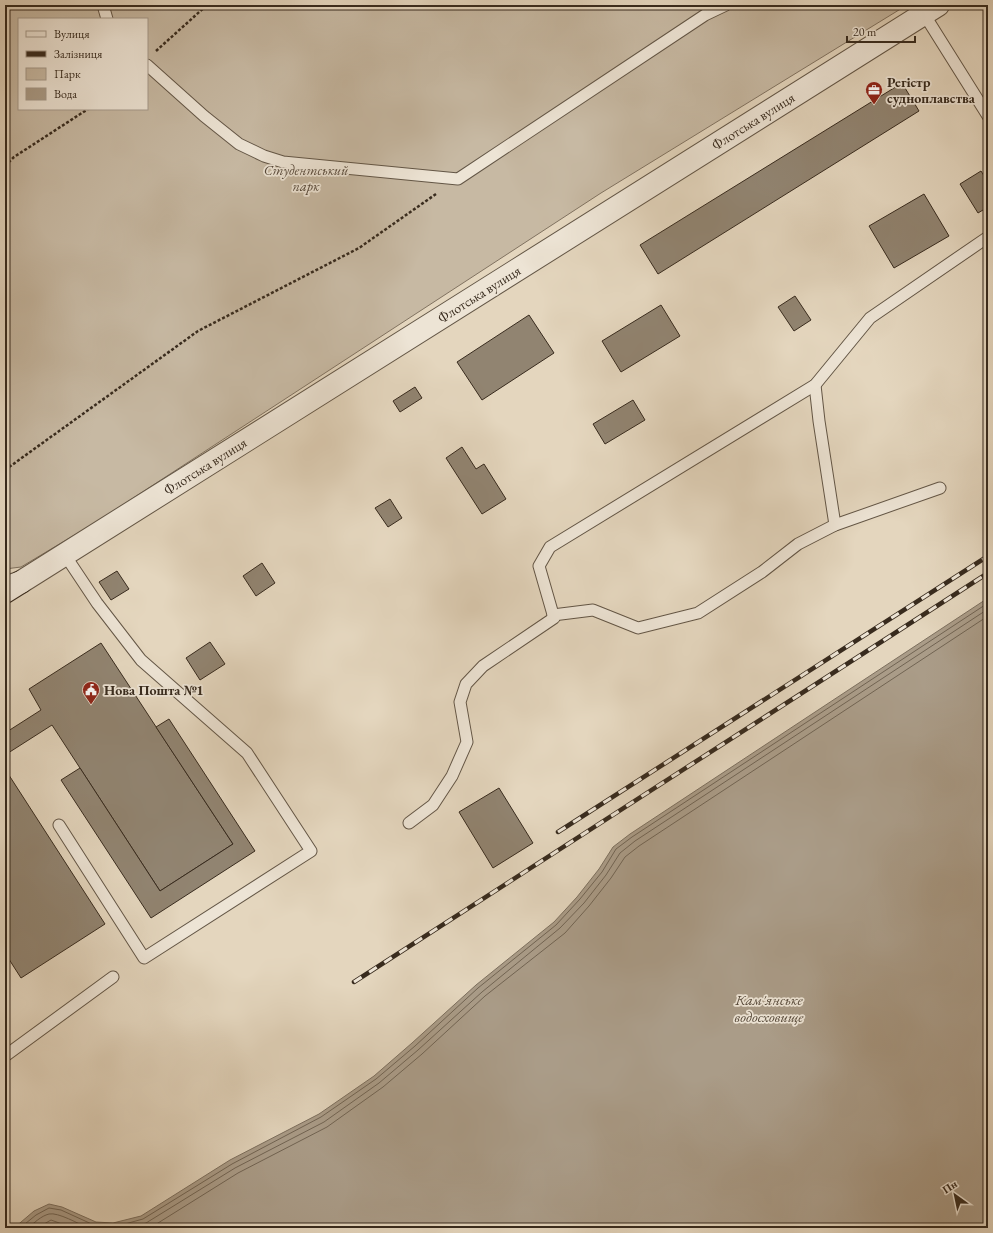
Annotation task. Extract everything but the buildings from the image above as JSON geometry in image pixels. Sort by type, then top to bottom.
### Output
[{"type":"street","name":"Флотська вулиця","points":[[9,587],[65,555],[931,9]]},
{"type":"lane","points":[[103,5],[107,18]]},
{"type":"lane","points":[[150,60],[204,116],[239,144],[264,156],[283,162],[458,179],[705,15],[726,5]]},
{"type":"lane","points":[[931,9],[988,116]]},
{"type":"lane","points":[[409,823],[433,805],[452,776],[466,742],[460,702],[466,684],[483,666],[554,618],[539,566],[550,547],[815,385],[870,318],[988,237]]},
{"type":"lane","points":[[815,385],[818,421],[835,525]]},
{"type":"lane","points":[[553,615],[593,610],[638,628],[698,613],[762,572],[798,544],[835,525],[940,488]]},
{"type":"lane","points":[[58,824],[144,958],[311,851],[247,753],[141,660],[97,603],[65,555]]},
{"type":"lane","points":[[5,1056],[113,977]]},
{"type":"path","points":[[150,60],[207,5]]},
{"type":"path","points":[[5,166],[14,157],[86,110]]},
{"type":"path","points":[[5,470],[198,332],[359,248],[458,179]]},
{"type":"green space","name":"Студентський парк","points":[[5,5],[907,5],[601,193],[98,521],[21,567],[5,569]]},
{"type":"water","name":"Кам'янське водосховище","points":[[988,598],[988,1228],[14,1228],[34,1211],[49,1204],[62,1207],[96,1222],[113,1223],[141,1216],[230,1160],[319,1114],[374,1076],[476,985],[554,922],[577,897],[599,869],[613,847],[630,834]]},
{"type":"railway","points":[[558,832],[988,556]]},
{"type":"railway","points":[[354,982],[988,573]]},
{"type":"place","name":"Регістр судноплавства","points":[[874,105]]},
{"type":"place","name":"Нова Пошта №1","points":[[91,705]]}]
